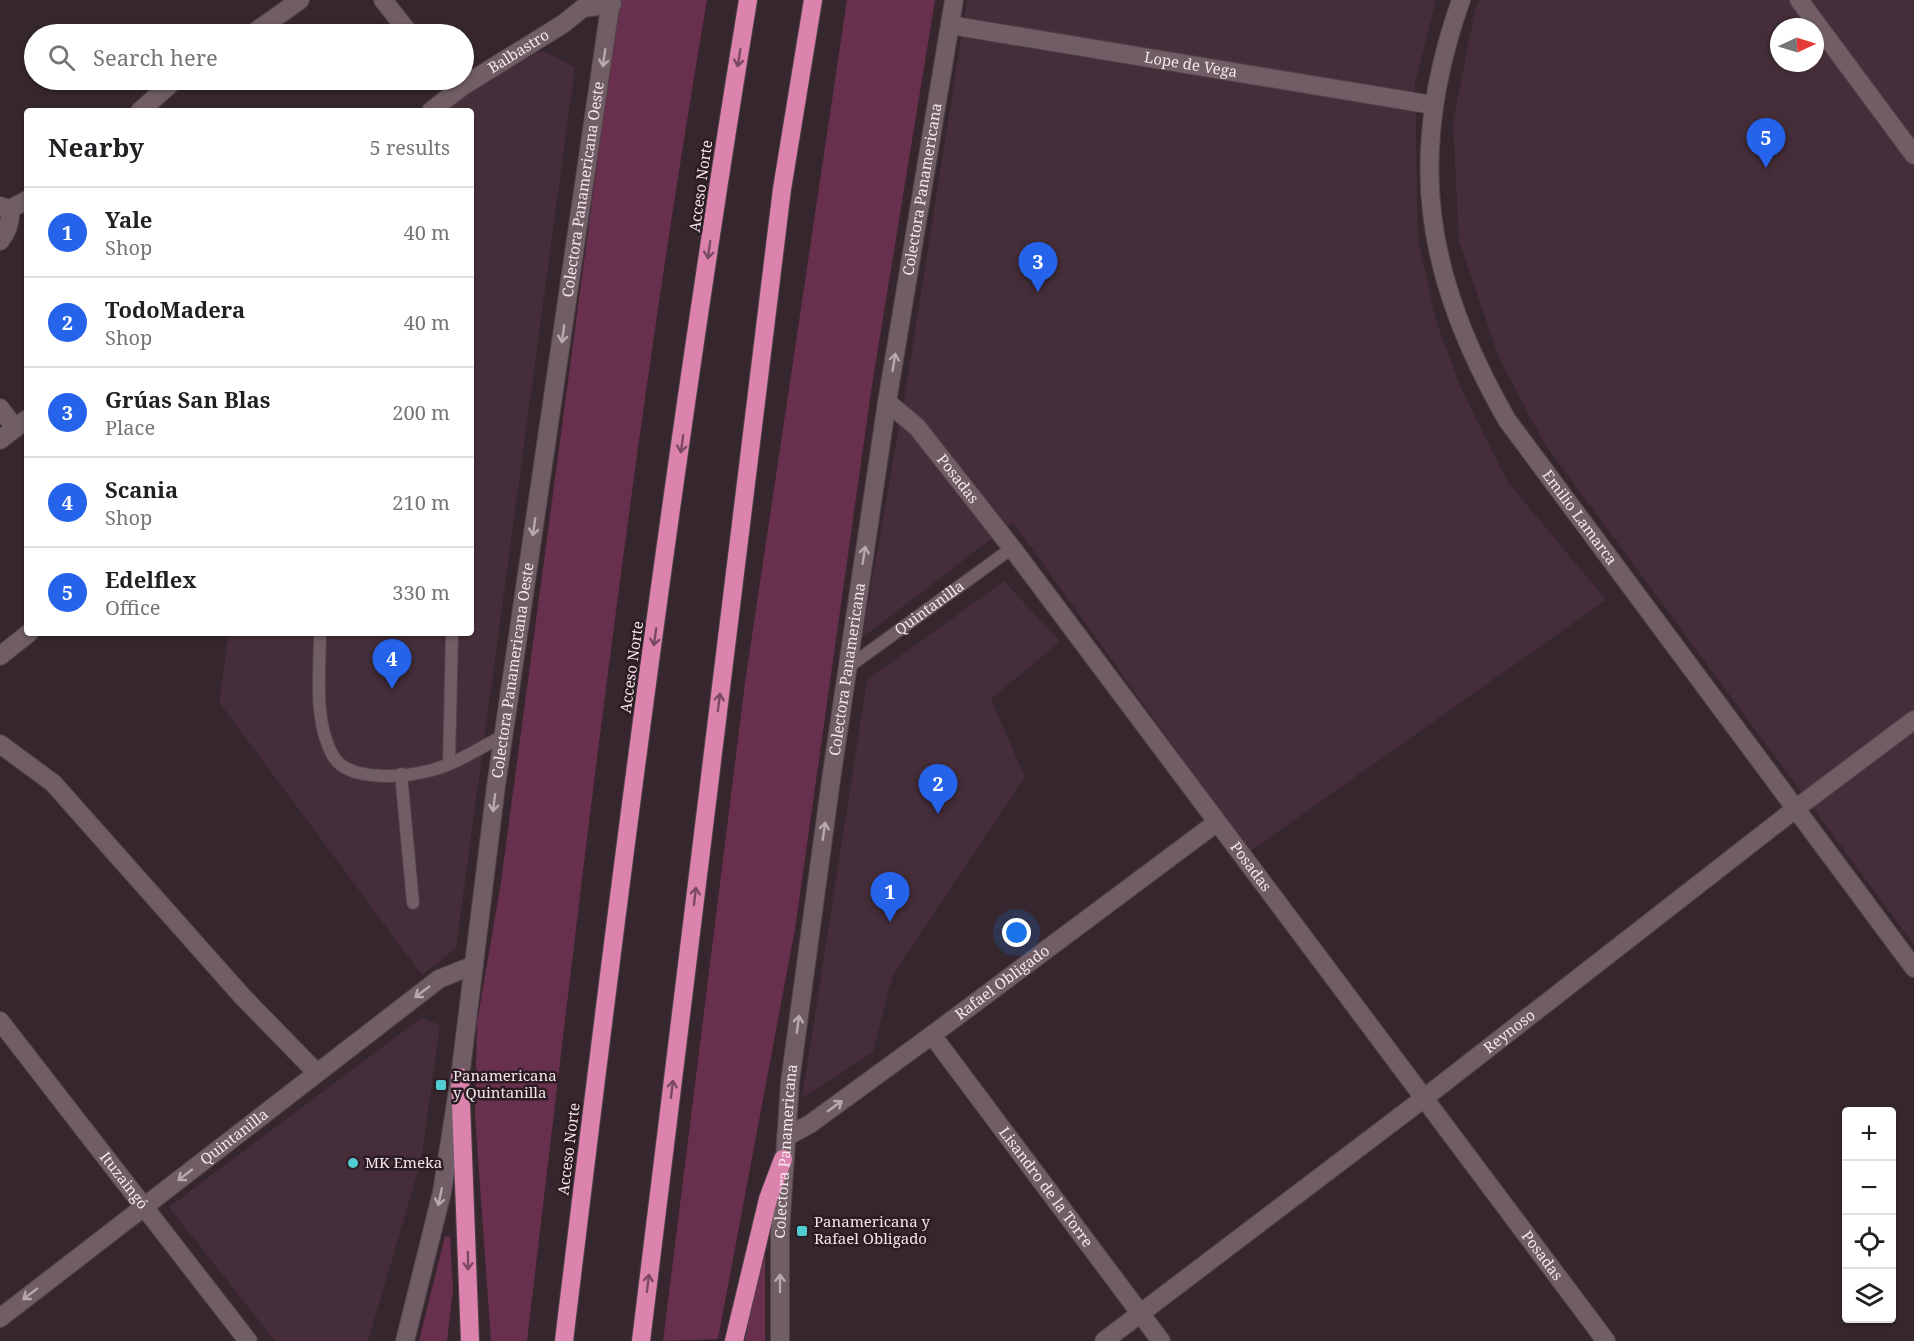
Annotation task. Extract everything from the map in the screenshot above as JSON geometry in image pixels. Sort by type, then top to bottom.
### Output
[{"type":"highway","name":"Acceso Norte","points":[[564,1341],[619,890],[723,153],[748,0]]},
{"type":"highway","points":[[641,1341],[782,189],[813,0]]},
{"type":"highway","points":[[460,1077],[470,1341]]},
{"type":"highway","points":[[734,1341],[768,1199],[783,1159]]},
{"type":"street","points":[[266,24],[300,0]]},
{"type":"street","points":[[383,0],[402,24]]},
{"type":"street","name":"Colectora Panamericana","points":[[780,1341],[783,1159],[790,1082],[847,668],[887,402],[954,0]]},
{"type":"street","name":"Emilio Lamarca","points":[[1461,0],[1440,64],[1433,105],[1429,155],[1430,206],[1438,253],[1449,296],[1488,387],[1507,420],[1794,810],[1914,968]]},
{"type":"street","points":[[1799,0],[1914,156]]},
{"type":"street","name":"Balbastro","points":[[474,75],[563,24],[583,4],[611,2]]},
{"type":"street","name":"Colectora Panamericana Oeste","points":[[405,1341],[442,1192],[460,1077],[503,736],[611,2]]},
{"type":"street","name":"Lope de Vega","points":[[950,25],[1433,105]]},
{"type":"street","points":[[143,108],[164,90]]},
{"type":"street","name":"Balbastro","points":[[434,108],[453,90]]},
{"type":"street","points":[[0,241],[9,227],[5,207],[24,201]]},
{"type":"street","name":"Posadas","points":[[887,402],[917,427],[1012,548],[1606,1341]]},
{"type":"street","points":[[0,408],[21,424],[0,440]]},
{"type":"street","points":[[0,656],[25,636]]},
{"type":"street","name":"Reynoso","points":[[1104,1341],[1423,1099],[1794,810],[1914,720]]},
{"type":"street","points":[[0,744],[53,783],[242,996],[316,1072]]},
{"type":"street","name":"Rafael Obligado","points":[[786,1137],[810,1124],[932,1035],[1216,823]]},
{"type":"street","name":"Quintanilla","points":[[0,1318],[439,979],[474,965]]},
{"type":"street","name":"Ituzaingó","points":[[0,1021],[248,1341]]},
{"type":"street","name":"Lisandro de la Torre","points":[[932,1035],[1161,1341]]},
{"type":"lane","name":"Quintanilla","points":[[847,668],[1012,548]]},
{"type":"lane","points":[[320,636],[319,695],[325,734],[334,757],[343,766],[357,774],[401,774],[433,770],[503,736]]},
{"type":"lane","points":[[449,762],[452,636]]},
{"type":"lane","points":[[401,774],[413,903]]},
{"type":"shaded area","points":[[619,0],[707,0],[654,334],[608,669],[527,1341],[491,1341],[475,1115],[477,1023],[501,882]]},
{"type":"shaded area","points":[[847,0],[935,0],[872,385],[795,929],[718,1339],[663,1341],[745,683]]},
{"type":"shaded area","points":[[967,0],[1436,0],[1415,83],[1418,240],[1437,324],[1460,386],[1507,481],[1606,600],[1249,852],[1013,522],[862,638],[908,376]]},
{"type":"shaded area","points":[[1480,0],[1914,0],[1914,945],[1544,443],[1499,358],[1459,241],[1453,122],[1475,10]]},
{"type":"shaded area","points":[[544,51],[575,67],[456,948],[422,975],[219,702],[229,636],[474,636],[474,108],[442,108],[469,90],[474,90],[474,87],[522,56]]},
{"type":"shaded area","points":[[1004,581],[1060,642],[991,699],[1025,777],[893,975],[873,1052],[802,1098],[867,680]]},
{"type":"shaded area","points":[[421,1018],[440,1025],[421,1161],[368,1341],[275,1341],[169,1207]]},
{"type":"shaded area","points":[[445,1236],[450,1237],[453,1290],[447,1341],[419,1341]]},
{"type":"shaded area","points":[[765,1248],[765,1341],[745,1341],[757,1270]]},
{"type":"place","name":"Edelflex","points":[[1766,168]]},
{"type":"place","name":"Grúas San Blas","points":[[1038,292]]},
{"type":"place","name":"Scania","points":[[392,689]]},
{"type":"place","name":"TodoMadera","points":[[938,814]]},
{"type":"place","name":"Yale","points":[[890,922]]},
{"type":"place","name":"Panamericana y Quintanilla","points":[[441,1085]]},
{"type":"place","name":"MK Emeka","points":[[353,1163]]},
{"type":"place","name":"Panamericana y Rafael Obligado","points":[[802,1231]]}]
